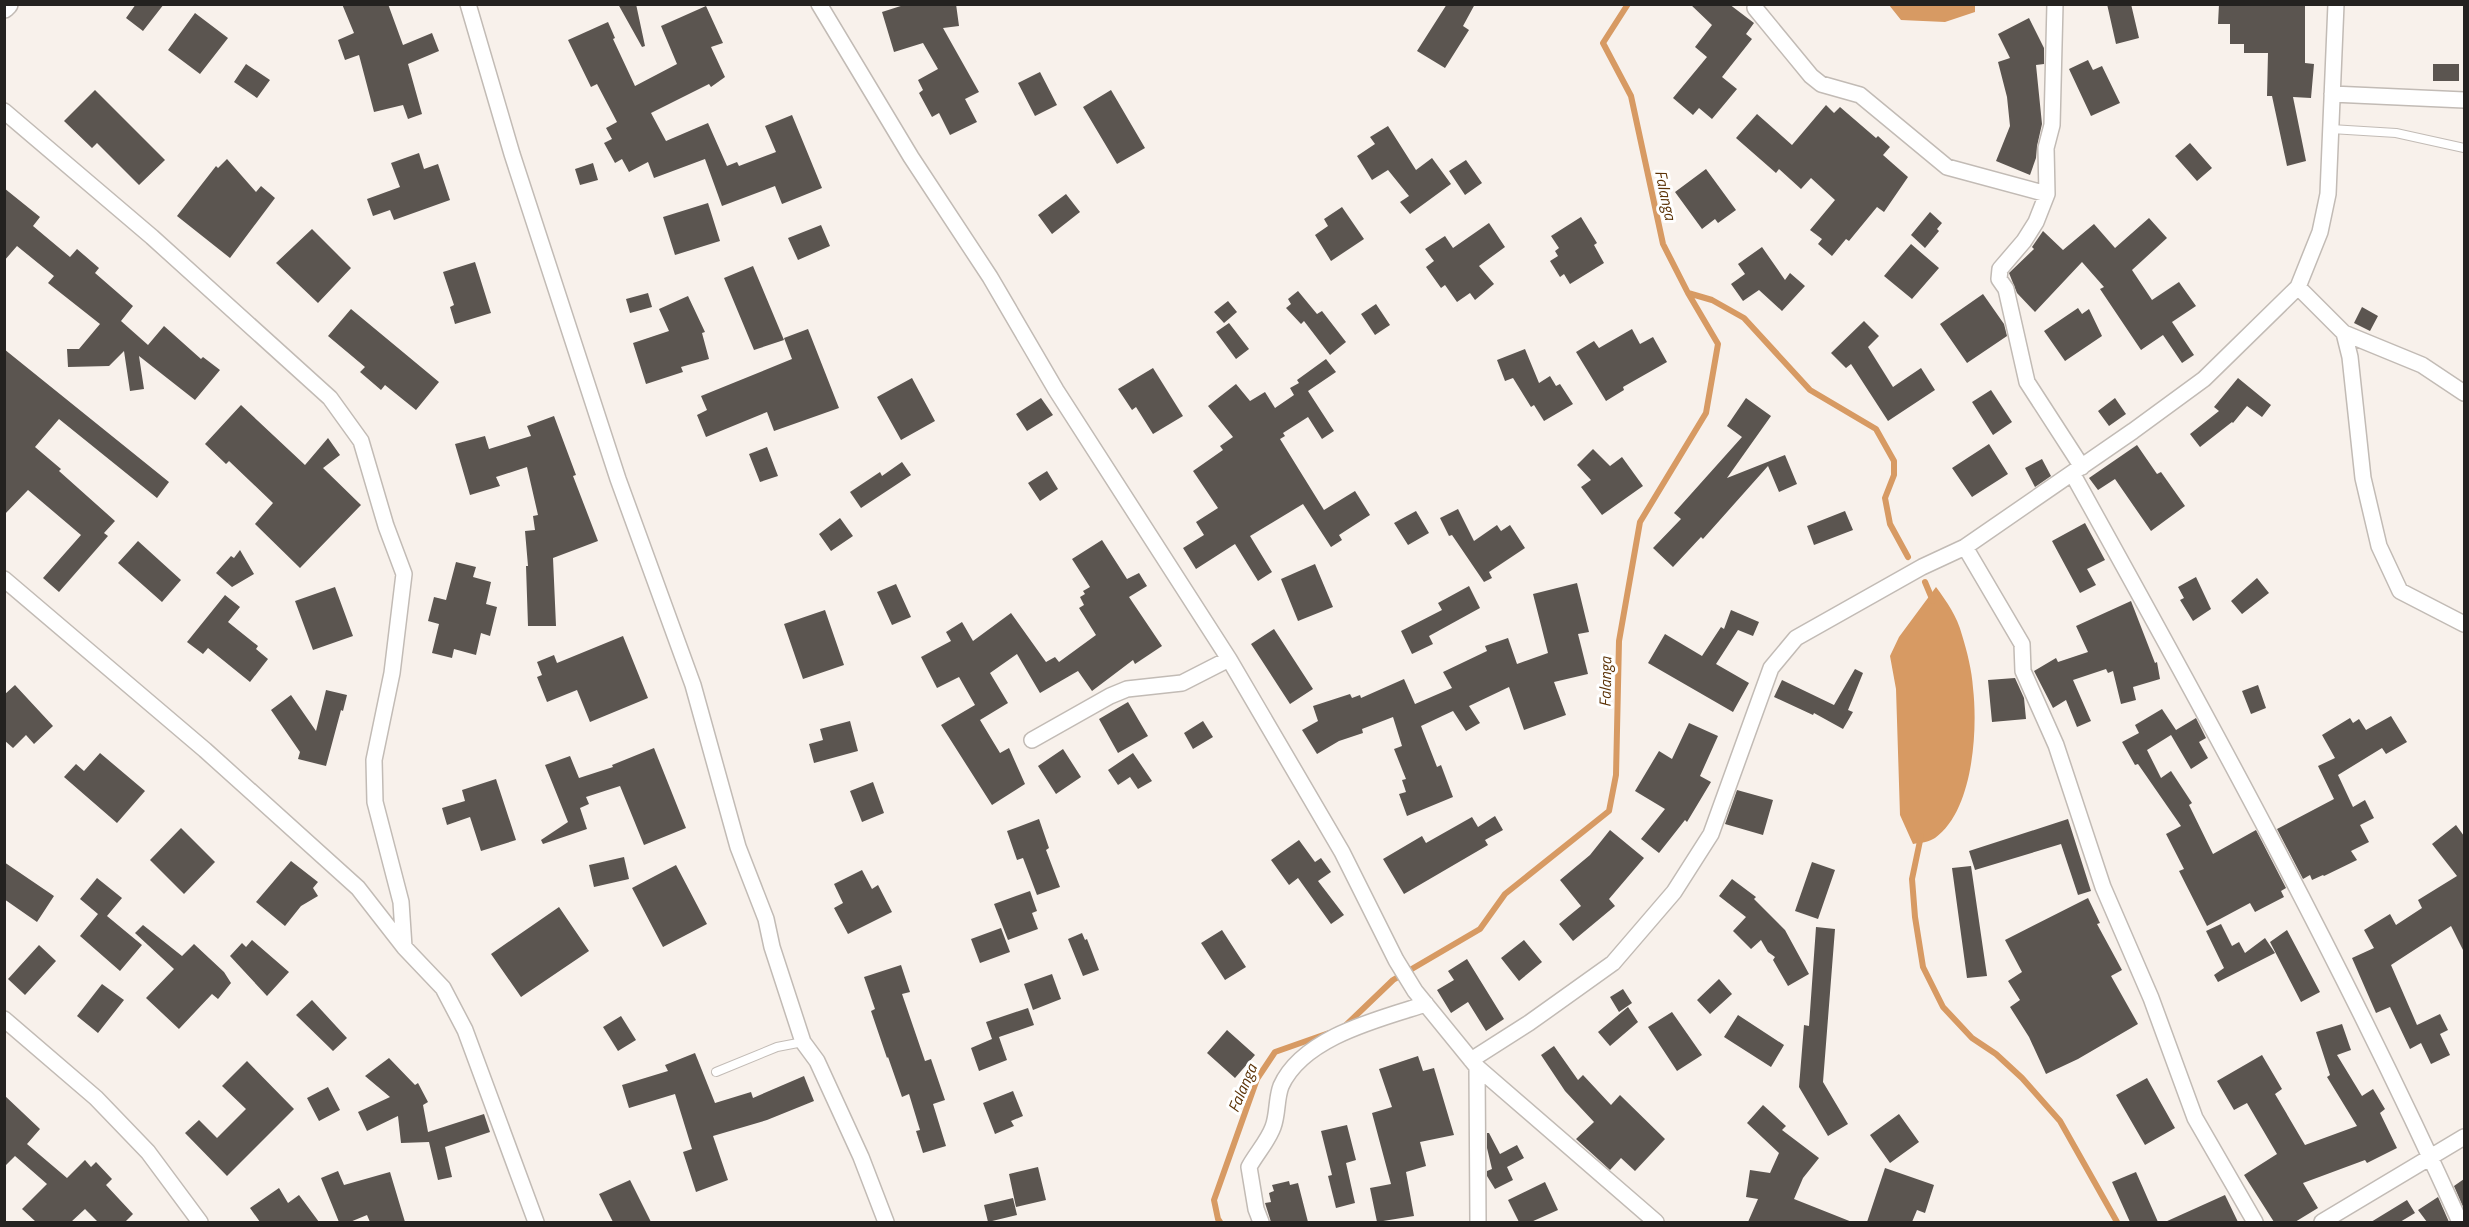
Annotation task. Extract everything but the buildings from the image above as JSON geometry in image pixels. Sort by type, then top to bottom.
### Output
[{"type":"street","points":[[468,4],[512,154],[618,479],[693,685],[738,847],[766,919],[771,947],[803,1041],[817,1062],[861,1157],[886,1222]]},
{"type":"street","points":[[819,4],[911,157],[990,277],[1056,390],[1229,659],[1342,852],[1396,960],[1415,991],[1474,1063],[1656,1222]]},
{"type":"street","points":[[2055,4],[2052,125],[2046,148],[2047,194],[2036,222],[2024,241],[2000,269],[1999,279],[2006,289],[2027,382],[2077,470],[2317,923],[2432,1159],[2460,1222]]},
{"type":"street","points":[[1474,1063],[1613,963],[1674,892],[1711,834],[1771,668],[1796,638],[1922,567],[1965,547],[2077,470],[2204,379],[2298,287],[2320,232],[2328,194],[2336,4]]},
{"type":"street","points":[[1755,8],[1810,76],[1821,84],[1860,95],[1947,167],[1958,172],[2047,194]]},
{"type":"street","points":[[2332,94],[2464,100]]},
{"type":"street","points":[[4,111],[152,237],[330,398],[361,441],[386,526],[404,574],[392,673],[374,760],[375,802],[401,902],[404,947]]},
{"type":"street","points":[[2298,287],[2344,333],[2422,365],[2464,393]]},
{"type":"street","points":[[2344,333],[2350,357],[2363,478],[2379,546],[2400,591],[2464,624]]},
{"type":"street","points":[[1965,547],[2022,644],[2023,670],[2056,745],[2103,887],[2151,998],[2195,1118],[2256,1222]]},
{"type":"street","points":[[4,579],[205,750],[358,888],[404,947],[443,988],[465,1030],[536,1222]]},
{"type":"street","points":[[1032,740],[1110,696],[1127,689],[1182,682],[1229,659]]},
{"type":"street","points":[[1261,1222],[1256,1209],[1249,1167],[1273,1128],[1281,1086],[1298,1062],[1353,1027],[1426,1004]]},
{"type":"street","points":[[4,1019],[96,1098],[148,1152],[200,1222]]},
{"type":"street","points":[[1474,1063],[1478,1222]]},
{"type":"street","points":[[2322,1222],[2432,1159],[2464,1137]]},
{"type":"lane","points":[[2331,129],[2396,133],[2464,148]]},
{"type":"lane","points":[[716,1072],[777,1047],[803,1041]]},
{"type":"shaded area","points":[[1889,5],[1975,5],[1975,12],[1945,22],[1901,20]]},
{"type":"shaded area","points":[[1936,587],[1948,604],[1964,641],[1972,681],[1975,726],[1970,769],[1958,809],[1948,826],[1935,838],[1913,844],[1900,815],[1896,689],[1890,656],[1899,637]]},
{"type":"waterway","name":"Falanga","points":[[1344,1027],[1393,980],[1480,929],[1505,894],[1609,811],[1616,775],[1619,641],[1640,522],[1706,413],[1718,344],[1663,244],[1631,96],[1603,43],[1628,4]]},
{"type":"waterway","points":[[1688,293],[1712,300],[1744,318],[1810,390],[1876,429],[1894,461],[1894,475],[1885,498],[1890,524],[1908,557]]},
{"type":"waterway","points":[[1925,582],[1933,601]]},
{"type":"waterway","points":[[1921,836],[1912,879],[1915,917],[1923,967],[1943,1007],[1972,1038],[1996,1054],[2022,1078],[2060,1121],[2117,1222]]},
{"type":"waterway","name":"Falanga","points":[[1220,1222],[1214,1200],[1257,1079],[1275,1052],[1329,1033]]}]
